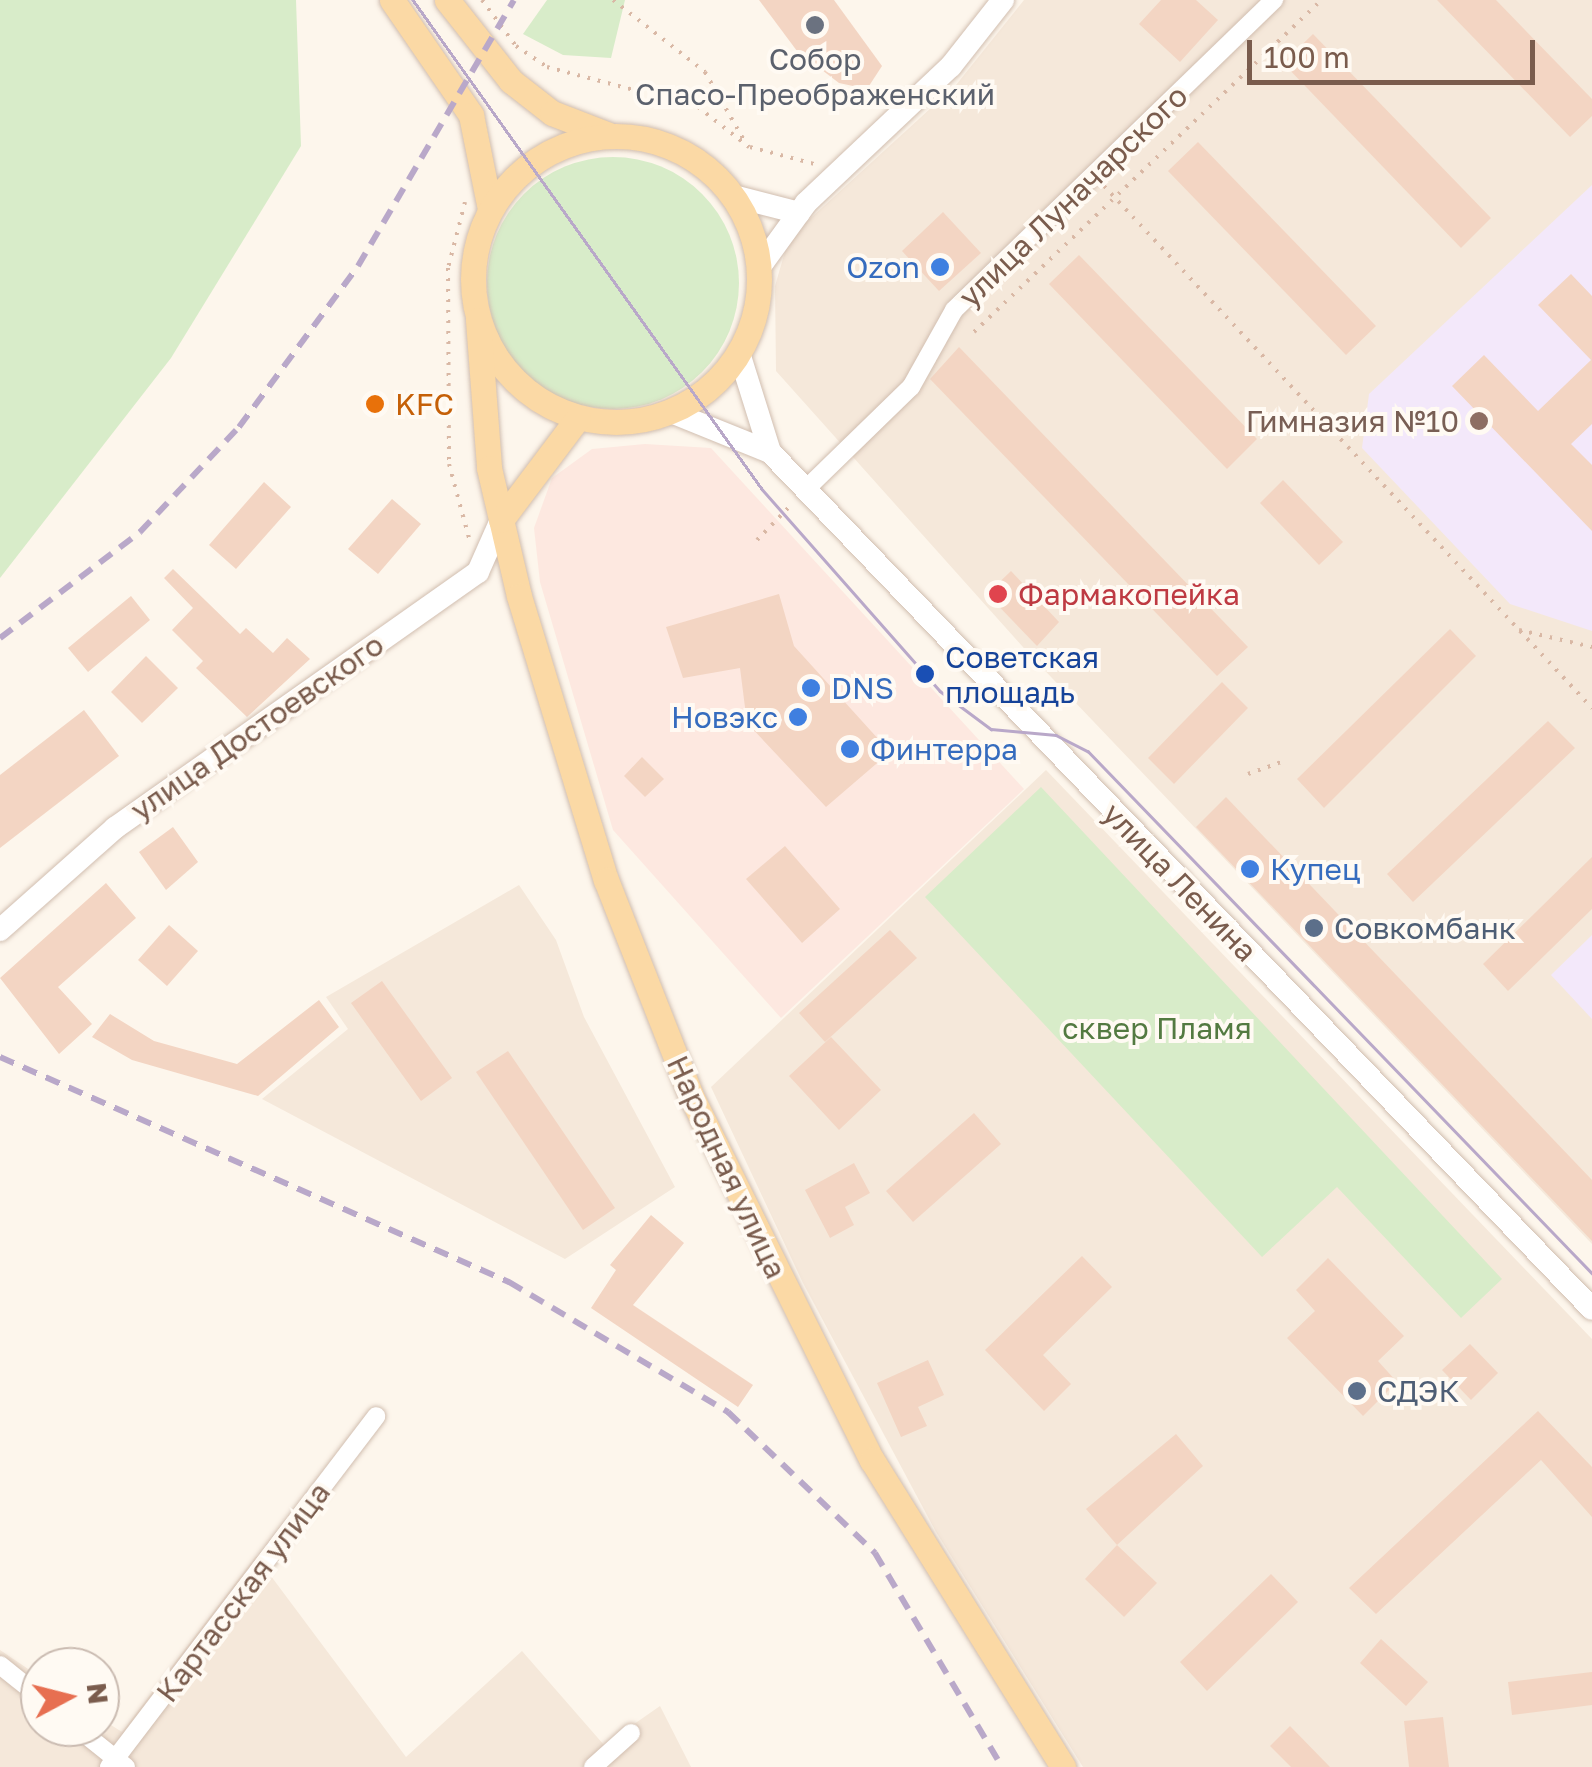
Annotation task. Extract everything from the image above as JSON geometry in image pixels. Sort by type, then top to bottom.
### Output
[{"type":"main road","points":[[392,0],[472,115],[490,208],[474,263],[478,320],[511,375],[534,398],[578,418],[625,423],[671,412],[720,382],[739,353],[759,268],[799,213],[951,66],[1003,0]]},
{"type":"main road","points":[[448,0],[511,80],[552,113],[609,135],[678,150],[733,196],[799,213]]},
{"type":"main road","points":[[490,208],[540,156],[609,135]]},
{"type":"main road","points":[[733,196],[759,268]]},
{"type":"main road","name":"Народная улица","points":[[478,320],[480,410],[501,520],[560,744],[691,1096],[872,1460],[1062,1767]]},
{"type":"main road","points":[[739,353],[770,452]]},
{"type":"main road","points":[[671,412],[770,452]]},
{"type":"main road","points":[[478,572],[501,520],[578,418]]},
{"type":"main road","name":"улица Ленина","points":[[770,452],[1592,1309]]},
{"type":"main road","name":"улица Достоевского","points":[[0,930],[114,828],[478,572]]},
{"type":"street","name":"улица Луначарского","points":[[805,490],[911,387],[954,310],[1274,0]]},
{"type":"street","name":"Картасская улица","points":[[117,1764],[376,1416]]},
{"type":"street","points":[[0,1665],[20,1681]]},
{"type":"street","points":[[593,1767],[631,1733]]},
{"type":"street","points":[[98,1747],[117,1764]]},
{"type":"path","points":[[482,0],[516,46],[548,67],[698,107],[749,147],[842,171]]},
{"type":"path","points":[[612,0],[705,72],[749,147]]},
{"type":"path","points":[[974,332],[1321,0]]},
{"type":"path","points":[[1094,175],[1592,708]]},
{"type":"path","points":[[468,192],[448,268],[449,464],[478,572]]},
{"type":"path","points":[[756,540],[805,490]]},
{"type":"path","points":[[1519,630],[1592,647]]},
{"type":"path","points":[[1248,774],[1282,762]]},
{"type":"shaded area","points":[[1024,0],[1592,0],[1592,1244],[1031,656],[776,371],[775,286],[789,238],[956,85]]},
{"type":"shaded area","name":"Гимназия №10","points":[[1592,185],[1592,631],[1510,604],[1362,448],[1369,394]]},
{"type":"shaded area","points":[[645,444],[711,448],[1024,789],[781,1018],[613,830],[540,582],[534,528],[552,478],[592,449]]},
{"type":"shaded area","points":[[1046,770],[1592,1339],[1592,1767],[1083,1767],[936,1532],[803,1283],[711,1087]]},
{"type":"shaded area","points":[[519,885],[556,940],[584,1017],[675,1187],[565,1259],[262,1099],[348,1029],[326,997]]},
{"type":"shaded area","points":[[1592,935],[1592,1019],[1551,975]]},
{"type":"shaded area","points":[[256,1556],[406,1757],[522,1651],[604,1745],[660,1706],[691,1767],[0,1767],[0,1650],[20,1664],[20,1747],[120,1747],[122,1732]]},
{"type":"green space","points":[[0,0],[296,0],[301,146],[171,358],[0,578]]},
{"type":"green space","points":[[547,0],[625,0],[611,58],[563,55],[523,34]]},
{"type":"green space","points":[[613,157],[661,167],[702,194],[729,235],[739,283],[729,331],[702,372],[661,399],[613,409],[565,399],[524,372],[497,331],[487,283],[497,235],[524,194],[565,167]]},
{"type":"green space","name":"сквер Пламя","points":[[1041,787],[1502,1279],[1461,1318],[1337,1187],[1262,1257],[925,897]]},
{"type":"building","name":"Собор Спасо-Преображенский","points":[[759,0],[834,0],[882,66],[867,89],[839,83],[797,51]]},
{"type":"building","points":[[1161,0],[1196,0],[1218,20],[1180,62],[1139,24]]},
{"type":"building","points":[[1437,0],[1496,0],[1592,99],[1592,116],[1570,137]]},
{"type":"building","points":[[1313,34],[1491,218],[1461,248],[1283,63]]},
{"type":"building","points":[[1198,142],[1376,326],[1346,355],[1168,171]]},
{"type":"building","points":[[943,212],[981,253],[939,291],[902,251]]},
{"type":"building","points":[[1079,255],[1257,439],[1227,469],[1049,284]]},
{"type":"building","points":[[1571,274],[1592,296],[1592,424],[1571,444],[1592,465],[1592,531],[1452,386],[1484,355],[1538,411],[1591,360],[1538,305]]},
{"type":"building","points":[[959,347],[1248,647],[1217,676],[930,379]]},
{"type":"building","points":[[1283,480],[1343,542],[1319,565],[1260,503]]},
{"type":"building","points":[[264,482],[291,507],[236,569],[209,545]]},
{"type":"building","points":[[392,499],[421,524],[378,574],[348,549]]},
{"type":"building","points":[[173,569],[240,634],[246,628],[273,653],[287,638],[310,659],[247,717],[196,668],[203,661],[172,630],[193,608],[164,578]]},
{"type":"building","points":[[1011,571],[1059,622],[1037,646],[987,594]]},
{"type":"building","points":[[779,594],[794,646],[890,752],[826,807],[747,723],[740,668],[683,678],[666,627]]},
{"type":"building","points":[[131,596],[150,620],[88,672],[68,648]]},
{"type":"building","points":[[1450,629],[1476,656],[1324,808],[1297,779]]},
{"type":"building","points":[[146,656],[178,688],[142,723],[111,692]]},
{"type":"building","points":[[1222,682],[1248,708],[1174,784],[1148,758]]},
{"type":"building","points":[[84,710],[119,756],[0,848],[0,775]]},
{"type":"building","points":[[1548,721],[1575,748],[1413,902],[1387,874]]},
{"type":"building","points":[[642,757],[664,779],[645,797],[624,776]]},
{"type":"building","points":[[1226,797],[1592,1180],[1592,1241],[1196,827]]},
{"type":"building","points":[[173,827],[198,862],[166,890],[139,852]]},
{"type":"building","points":[[785,846],[840,909],[802,943],[746,879]]},
{"type":"building","points":[[1592,857],[1592,909],[1508,991],[1483,964]]},
{"type":"building","points":[[106,883],[136,918],[58,987],[92,1024],[59,1054],[0,978]]},
{"type":"building","points":[[169,925],[198,951],[167,986],[138,960]]},
{"type":"building","points":[[890,930],[917,958],[825,1042],[799,1013]]},
{"type":"building","points":[[382,981],[452,1078],[421,1101],[351,1003]]},
{"type":"building","points":[[319,1000],[339,1027],[258,1096],[132,1060],[92,1037],[110,1014],[154,1041],[237,1064]]},
{"type":"building","points":[[831,1037],[881,1090],[839,1130],[789,1076]]},
{"type":"building","points":[[508,1051],[615,1208],[583,1230],[476,1072]]},
{"type":"building","points":[[974,1113],[1001,1144],[913,1222],[886,1191]]},
{"type":"building","points":[[854,1163],[870,1193],[845,1207],[854,1225],[830,1238],[805,1190]]},
{"type":"building","points":[[651,1215],[684,1243],[633,1305],[753,1385],[738,1407],[591,1308],[616,1270],[610,1265]]},
{"type":"building","points":[[1082,1256],[1112,1287],[1043,1355],[1071,1384],[1044,1411],[985,1350]]},
{"type":"building","points":[[1328,1258],[1404,1336],[1378,1361],[1397,1382],[1363,1416],[1287,1338],[1315,1311],[1296,1290]]},
{"type":"building","points":[[1470,1344],[1498,1373],[1471,1400],[1442,1370]]},
{"type":"building","points":[[928,1360],[944,1395],[918,1407],[927,1426],[901,1437],[877,1383]]},
{"type":"building","points":[[1538,1411],[1592,1467],[1592,1517],[1541,1460],[1376,1614],[1349,1588]]},
{"type":"building","points":[[1176,1434],[1203,1466],[1117,1545],[1086,1509]]},
{"type":"building","points":[[1117,1545],[1157,1583],[1124,1617],[1085,1579]]},
{"type":"building","points":[[1271,1574],[1298,1602],[1207,1691],[1180,1662]]},
{"type":"building","points":[[1381,1639],[1428,1682],[1406,1706],[1360,1663]]},
{"type":"building","points":[[1592,1672],[1592,1705],[1512,1715],[1508,1682]]},
{"type":"building","points":[[1443,1717],[1449,1767],[1409,1767],[1404,1721]]},
{"type":"building","points":[[1290,1726],[1330,1767],[1291,1767],[1270,1746]]},
{"type":"tram line","points":[[413,0],[762,489],[940,691],[991,729],[1056,735],[1088,751],[1592,1273]]},
{"type":"railway","points":[[0,638],[140,532],[239,427],[358,266],[514,0]]},
{"type":"railway","points":[[0,1057],[509,1282],[728,1412],[875,1553],[1002,1767]]},
{"type":"place","name":"Собор Спасо-Преображенский","points":[[815,25]]},
{"type":"place","name":"Ozon","points":[[940,267]]},
{"type":"place","name":"KFC","points":[[375,404]]},
{"type":"place","name":"Гимназия №10","points":[[1479,421]]},
{"type":"place","name":"Фармакопейка","points":[[998,594]]},
{"type":"place","name":"Советская площадь","points":[[925,674]]},
{"type":"place","name":"DNS","points":[[811,688]]},
{"type":"place","name":"Новэкс","points":[[798,717]]},
{"type":"place","name":"Финтерра","points":[[850,749]]},
{"type":"place","name":"Купец","points":[[1250,869]]},
{"type":"place","name":"Совкомбанк","points":[[1314,928]]},
{"type":"place","name":"СДЭК","points":[[1357,1391]]}]
